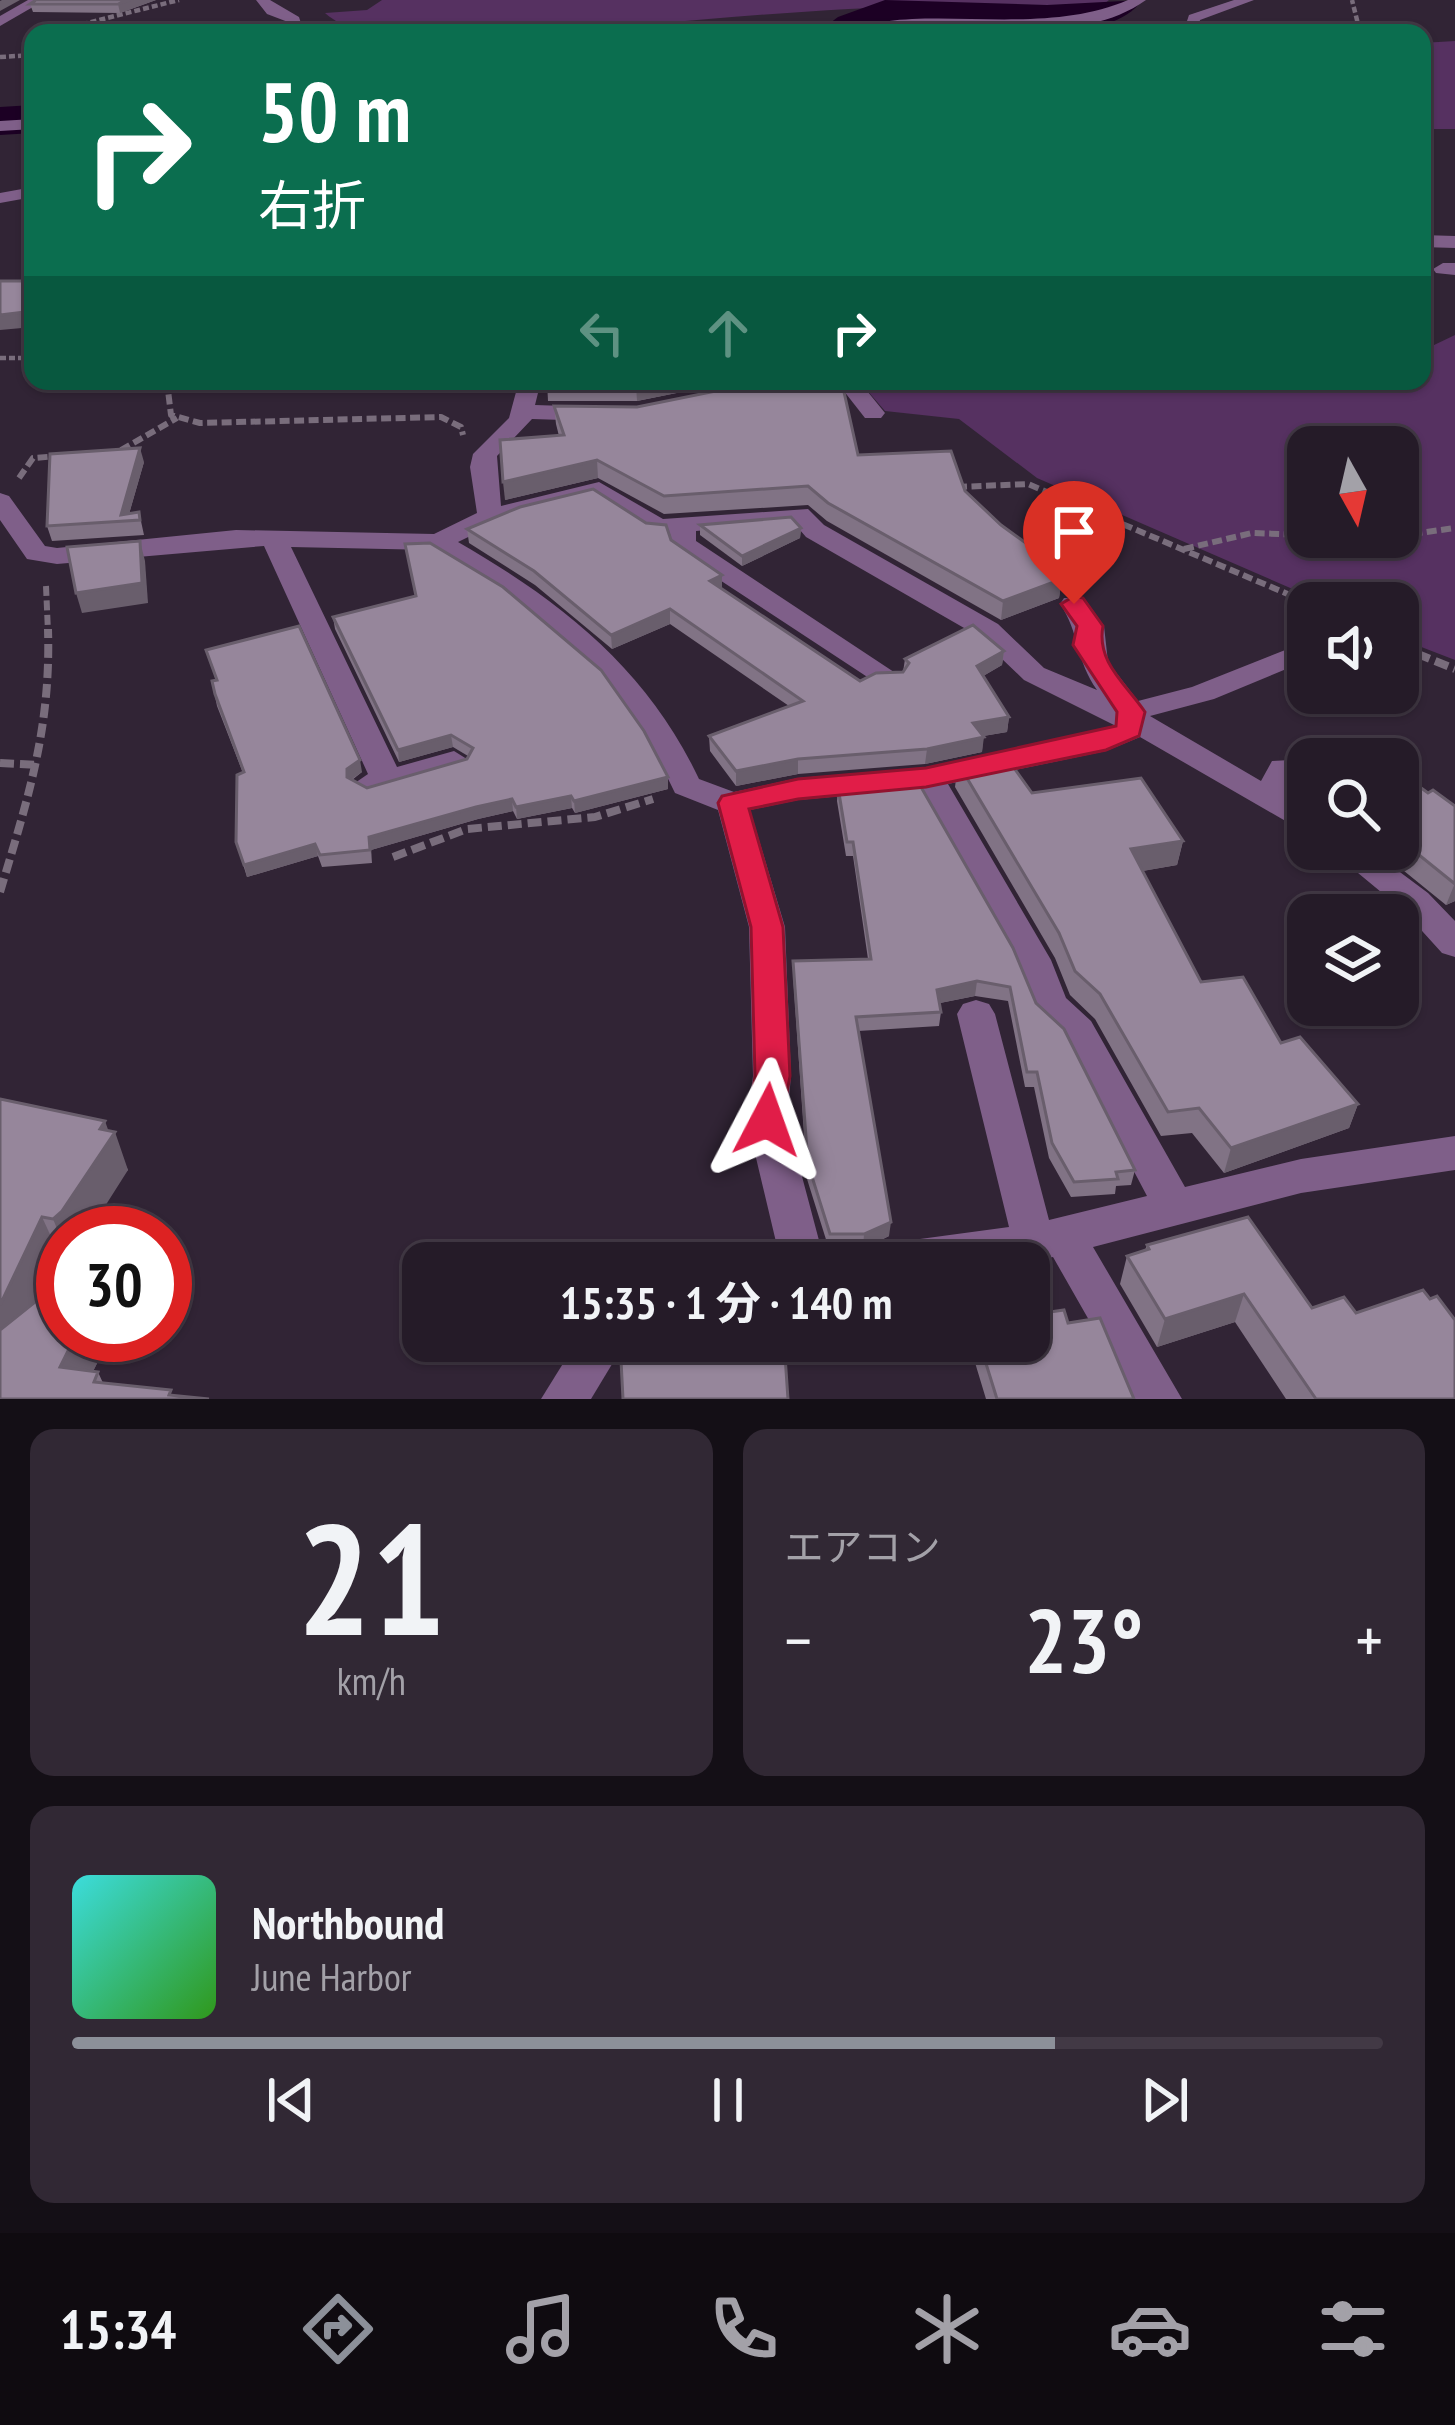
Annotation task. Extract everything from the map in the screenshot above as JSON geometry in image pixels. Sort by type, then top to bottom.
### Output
[{"type":"street","points":[[0,22],[38,0]]},
{"type":"street","points":[[263,0],[295,24]]},
{"type":"street","points":[[874,24],[902,13],[1083,22],[1139,0]]},
{"type":"street","points":[[1194,24],[1199,15],[1247,0]]},
{"type":"street","points":[[490,516],[485,454],[523,412],[528,390]]},
{"type":"street","points":[[855,390],[873,412]]},
{"type":"street","points":[[523,412],[614,414]]},
{"type":"street","points":[[3,502],[36,554],[49,555],[182,541],[439,542],[490,516],[599,490],[658,527],[800,514],[815,531],[988,630],[1034,674],[1130,715],[1287,811]]},
{"type":"street","points":[[683,523],[682,544],[888,678]]},
{"type":"street","points":[[274,539],[377,783],[454,761]]},
{"type":"street","points":[[439,542],[537,602],[619,670],[670,746],[686,787],[732,803],[798,789],[926,778],[1106,741],[1129,730],[1130,715],[1093,662],[1086,645],[1090,626],[1074,604]]},
{"type":"street","points":[[1130,715],[1203,693],[1287,659]]},
{"type":"street","points":[[1268,800],[1287,768]]},
{"type":"street","points":[[926,778],[1033,960],[1051,1006],[1078,1030],[1173,1205]]},
{"type":"street","points":[[732,803],[767,927],[772,1076],[767,1120],[798,1242]]},
{"type":"street","points":[[1374,870],[1416,902],[1455,944]]},
{"type":"street","points":[[976,1013],[1048,1240],[1159,1399]]},
{"type":"street","points":[[1034,1242],[1301,1175],[1455,1153]]},
{"type":"street","points":[[564,1399],[589,1362]]},
{"type":"path","points":[[82,24],[179,0]]},
{"type":"path","points":[[167,390],[168,407],[177,418]]},
{"type":"path","points":[[113,451],[143,442],[177,418],[232,424],[440,417],[461,427],[473,451],[485,454]]},
{"type":"path","points":[[3,502],[24,464],[76,454]]},
{"type":"path","points":[[946,488],[1028,484],[1287,594]]},
{"type":"path","points":[[1419,533],[1455,528]]},
{"type":"path","points":[[1182,550],[1252,533],[1287,534]]},
{"type":"path","points":[[0,892],[38,765],[50,695],[49,555]]},
{"type":"path","points":[[1419,654],[1455,669]]},
{"type":"path","points":[[0,763],[38,765]]},
{"type":"path","points":[[393,857],[467,829],[595,817],[686,787]]},
{"type":"shaded area","points":[[382,0],[1109,0],[1095,9],[1060,16],[967,7],[904,7],[640,24],[342,24],[325,13],[367,10]]},
{"type":"shaded area","points":[[1455,41],[1455,129],[1431,129],[1431,42]]},
{"type":"shaded area","points":[[1455,335],[1455,660],[1419,646],[1419,582],[1287,582],[1287,587],[1037,478],[959,419],[885,411],[867,390],[1122,390],[1431,390],[1431,346]]},
{"type":"building","points":[[36,0],[130,0],[30,4]]},
{"type":"building","points":[[0,281],[24,281],[24,312],[0,315]]},
{"type":"building","points":[[721,390],[844,390],[858,455],[951,451],[965,491],[1001,525],[1063,570],[1062,579],[1003,601],[828,503],[808,486],[664,496],[597,460],[503,482],[500,440],[564,435],[554,406],[637,407]]},
{"type":"building","points":[[140,448],[121,515],[139,512],[140,520],[47,526],[50,454]]},
{"type":"building","points":[[593,489],[646,523],[666,525],[671,540],[722,575],[710,581],[860,681],[876,673],[903,672],[909,663],[905,659],[973,625],[1004,651],[977,666],[1009,717],[973,723],[984,737],[927,749],[798,759],[736,771],[709,736],[803,701],[670,609],[611,635],[534,571],[467,529],[520,507]]},
{"type":"building","points":[[791,517],[801,528],[742,556],[700,525]]},
{"type":"building","points":[[140,541],[142,583],[76,593],[67,547]]},
{"type":"building","points":[[430,543],[503,587],[601,670],[644,731],[668,777],[574,801],[571,796],[516,807],[512,799],[476,807],[369,837],[370,850],[320,855],[315,844],[244,865],[236,842],[237,775],[244,772],[215,694],[212,681],[217,680],[206,650],[299,626],[360,760],[347,769],[347,777],[367,788],[467,759],[473,748],[451,735],[398,750],[333,617],[416,596],[405,544]]},
{"type":"building","points":[[1004,754],[1032,793],[1141,778],[1183,841],[1131,849],[1201,982],[1243,977],[1281,1043],[1300,1037],[1358,1104],[1231,1148],[1199,1108],[1168,1112],[1100,994],[1075,971],[1059,933],[958,763]]},
{"type":"building","points":[[917,780],[1013,948],[1036,1003],[1064,1029],[1135,1170],[1116,1172],[1118,1179],[1074,1182],[1052,1143],[1037,1072],[1027,1072],[1010,987],[977,981],[937,990],[941,1012],[856,1017],[891,1222],[864,1234],[830,1234],[808,1164],[793,961],[871,959],[853,842],[847,842],[838,787]]},
{"type":"building","points":[[1419,786],[1455,806],[1455,884],[1419,855]]},
{"type":"building","points":[[0,1099],[105,1121],[100,1129],[115,1132],[65,1206],[36,1206],[36,1230],[0,1305]]},
{"type":"building","points":[[1248,1217],[1312,1308],[1344,1297],[1356,1313],[1423,1290],[1430,1299],[1437,1296],[1455,1320],[1455,1399],[1316,1399],[1244,1294],[1165,1319],[1127,1256],[1149,1249],[1147,1245]]},
{"type":"building","points":[[36,1301],[36,1362],[62,1362],[60,1367],[98,1372],[94,1382],[209,1399],[0,1399],[0,1330]]},
{"type":"building","points":[[1064,1310],[1068,1323],[1100,1318],[1134,1399],[997,1399],[986,1362],[1050,1362],[1050,1312]]},
{"type":"building","points":[[621,1362],[785,1362],[788,1399],[623,1399]]},
{"type":"waterway","points":[[856,24],[899,9],[925,8],[1076,16],[1122,0]]},
{"type":"waterway","points":[[0,121],[24,120]]},
{"type":"route","points":[[767,1120],[772,1076],[767,927],[732,803],[798,789],[926,778],[1106,741],[1129,730],[1131,712],[1093,662],[1086,645],[1090,626],[1074,604]]}]
